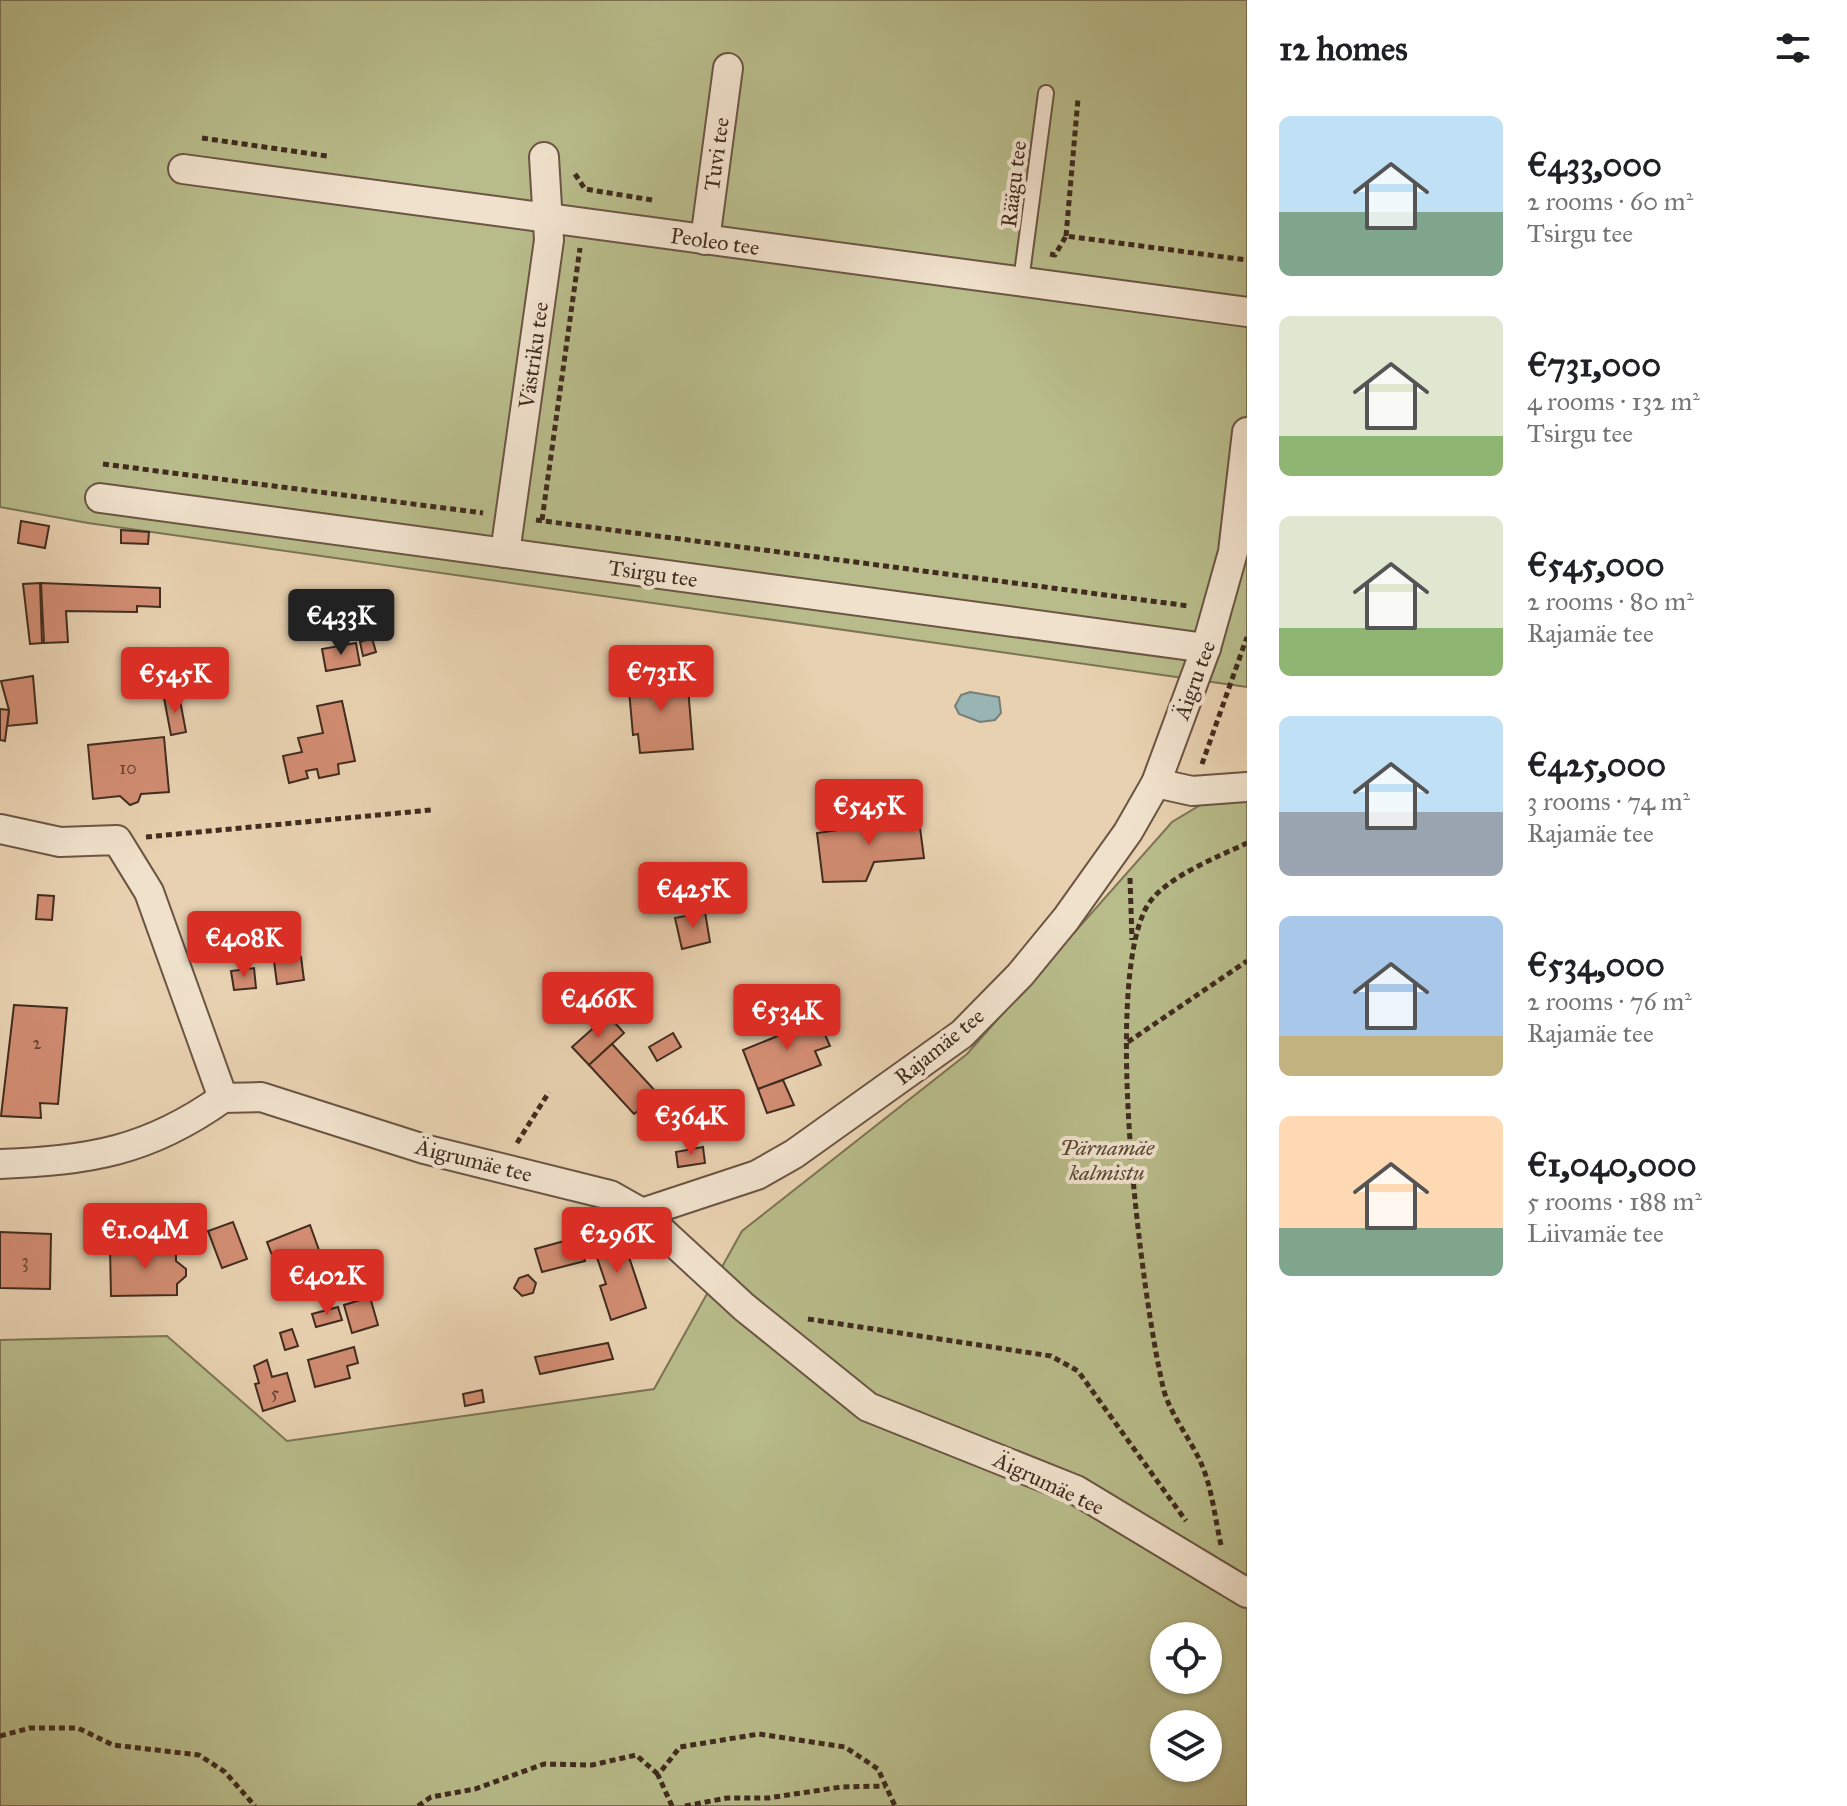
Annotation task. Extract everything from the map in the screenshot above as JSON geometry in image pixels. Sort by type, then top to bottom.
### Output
[{"type":"street","name":"Tuvi tee","points":[[705,240],[728,68]]},
{"type":"street","name":"Västriku tee","points":[[505,553],[549,240],[544,157]]},
{"type":"street","name":"Peoleo tee","points":[[183,169],[1247,312]]},
{"type":"street","name":"Äigru tee","points":[[1156,783],[1218,610],[1233,552],[1246,446]]},
{"type":"street","name":"Tsirgu tee","points":[[100,498],[1206,648]]},
{"type":"street","points":[[1156,783],[1192,791],[1247,787]]},
{"type":"street","name":"Rajamäe tee","points":[[642,1213],[757,1175],[794,1154],[962,1034],[1020,975],[1128,832],[1156,783]]},
{"type":"street","points":[[0,829],[60,842],[117,840],[149,892],[223,1098],[187,1124],[136,1145],[76,1161],[0,1164]]},
{"type":"street","name":"Äigrumäe tee","points":[[223,1098],[261,1097],[379,1136],[610,1195],[642,1213],[744,1307],[868,1407],[1076,1490],[1238,1587]]},
{"type":"lane","name":"Räägu tee","points":[[1021,281],[1046,93]]},
{"type":"path","points":[[1066,236],[1078,99]]},
{"type":"path","points":[[103,464],[1218,610]]},
{"type":"path","points":[[1192,791],[1247,637]]},
{"type":"path","points":[[117,840],[431,810]]},
{"type":"path","points":[[1128,832],[1132,945],[1127,1042],[1144,1279],[1164,1391],[1202,1465],[1238,1587]]},
{"type":"path","points":[[1132,945],[1147,905],[1177,878],[1247,843]]},
{"type":"path","points":[[1127,1042],[1247,961]]},
{"type":"path","points":[[501,1167],[549,1092]]},
{"type":"path","points":[[801,1318],[1051,1356],[1078,1371],[1194,1532]]},
{"type":"path","points":[[0,1736],[30,1728],[78,1728],[113,1745],[199,1755],[225,1772],[255,1806]]},
{"type":"path","points":[[658,1775],[680,1747],[759,1734],[845,1747],[878,1769],[894,1806]]},
{"type":"path","points":[[418,1806],[431,1797],[475,1789],[544,1764],[592,1765],[636,1755],[664,1779],[672,1806]]},
{"type":"path","points":[[685,1806],[727,1798],[768,1798],[841,1787],[887,1786]]},
{"type":"green space","points":[[0,0],[1247,0],[1247,687],[88,523],[0,507]]},
{"type":"green space","name":"Pärnamäe kalmistu","points":[[1247,777],[1247,1806],[0,1806],[0,1340],[167,1336],[287,1441],[654,1389],[742,1231],[967,1054],[1172,822]]},
{"type":"water","points":[[970,692],[999,697],[1001,713],[995,720],[980,722],[959,714],[955,706],[961,695]]},
{"type":"building","points":[[21,521],[49,526],[45,548],[18,543]]},
{"type":"building","points":[[121,530],[149,532],[148,544],[121,543]]},
{"type":"building","points":[[40,583],[42,643],[30,644],[23,584]]},
{"type":"building","points":[[41,583],[160,588],[160,607],[137,606],[137,612],[66,611],[68,642],[44,643]]},
{"type":"building","points":[[372,638],[376,652],[363,656],[360,642]]},
{"type":"building","points":[[356,643],[360,665],[326,671],[322,649]]},
{"type":"building","points":[[687,675],[693,749],[640,753],[638,734],[633,735],[628,679]]},
{"type":"building","points":[[33,676],[37,723],[7,726],[9,710],[1,681]]},
{"type":"building","points":[[179,695],[186,732],[171,735],[164,698]]},
{"type":"building","points":[[342,701],[355,761],[338,764],[339,774],[319,778],[317,769],[306,771],[308,778],[289,783],[283,756],[302,752],[298,738],[323,733],[317,706]]},
{"type":"building","points":[[0,709],[9,710],[5,741],[0,740]]},
{"type":"building","points":[[164,737],[169,792],[141,794],[138,802],[130,805],[120,796],[93,799],[88,745]]},
{"type":"building","points":[[918,813],[924,858],[874,862],[866,881],[823,882],[817,833],[860,827],[860,821]]},
{"type":"building","points":[[38,895],[54,896],[52,920],[36,919]]},
{"type":"building","points":[[705,912],[710,942],[682,949],[675,918]]},
{"type":"building","points":[[301,957],[304,980],[277,984],[274,961]]},
{"type":"building","points":[[254,968],[256,988],[234,990],[231,971]]},
{"type":"building","points":[[14,1005],[67,1008],[58,1104],[40,1103],[41,1118],[1,1116]]},
{"type":"building","points":[[801,1011],[809,1030],[820,1023],[830,1046],[815,1051],[821,1065],[758,1089],[743,1050],[785,1033],[779,1019]]},
{"type":"building","points":[[608,1015],[624,1033],[589,1065],[572,1047]]},
{"type":"building","points":[[673,1033],[681,1047],[657,1061],[649,1047]]},
{"type":"building","points":[[612,1044],[659,1095],[634,1114],[589,1065]]},
{"type":"building","points":[[783,1080],[794,1105],[767,1113],[758,1089]]},
{"type":"building","points":[[703,1147],[705,1163],[678,1167],[676,1152]]},
{"type":"building","points":[[233,1222],[247,1259],[222,1268],[208,1231]]},
{"type":"building","points":[[310,1225],[320,1253],[314,1256],[321,1272],[299,1281],[294,1268],[279,1274],[267,1242]]},
{"type":"building","points":[[619,1227],[646,1308],[611,1320],[600,1286],[606,1284],[590,1237]]},
{"type":"building","points":[[0,1232],[51,1234],[50,1289],[0,1288]]},
{"type":"building","points":[[579,1237],[585,1261],[542,1272],[535,1249]]},
{"type":"building","points":[[176,1246],[176,1261],[186,1269],[186,1276],[177,1284],[177,1295],[111,1296],[110,1247]]},
{"type":"building","points":[[528,1275],[536,1283],[533,1293],[522,1296],[514,1288],[519,1278]]},
{"type":"building","points":[[355,1276],[359,1289],[344,1292],[341,1279]]},
{"type":"building","points":[[370,1297],[378,1325],[352,1333],[344,1305]]},
{"type":"building","points":[[338,1307],[342,1320],[316,1327],[312,1314]]},
{"type":"building","points":[[292,1329],[298,1346],[285,1350],[280,1333]]},
{"type":"building","points":[[608,1343],[613,1359],[540,1374],[535,1357]]},
{"type":"building","points":[[354,1347],[358,1363],[347,1366],[350,1378],[315,1387],[308,1360]]},
{"type":"building","points":[[267,1360],[272,1377],[287,1373],[295,1401],[263,1411],[255,1384],[259,1383],[254,1366]]},
{"type":"building","points":[[482,1390],[484,1402],[465,1406],[463,1394]]}]
